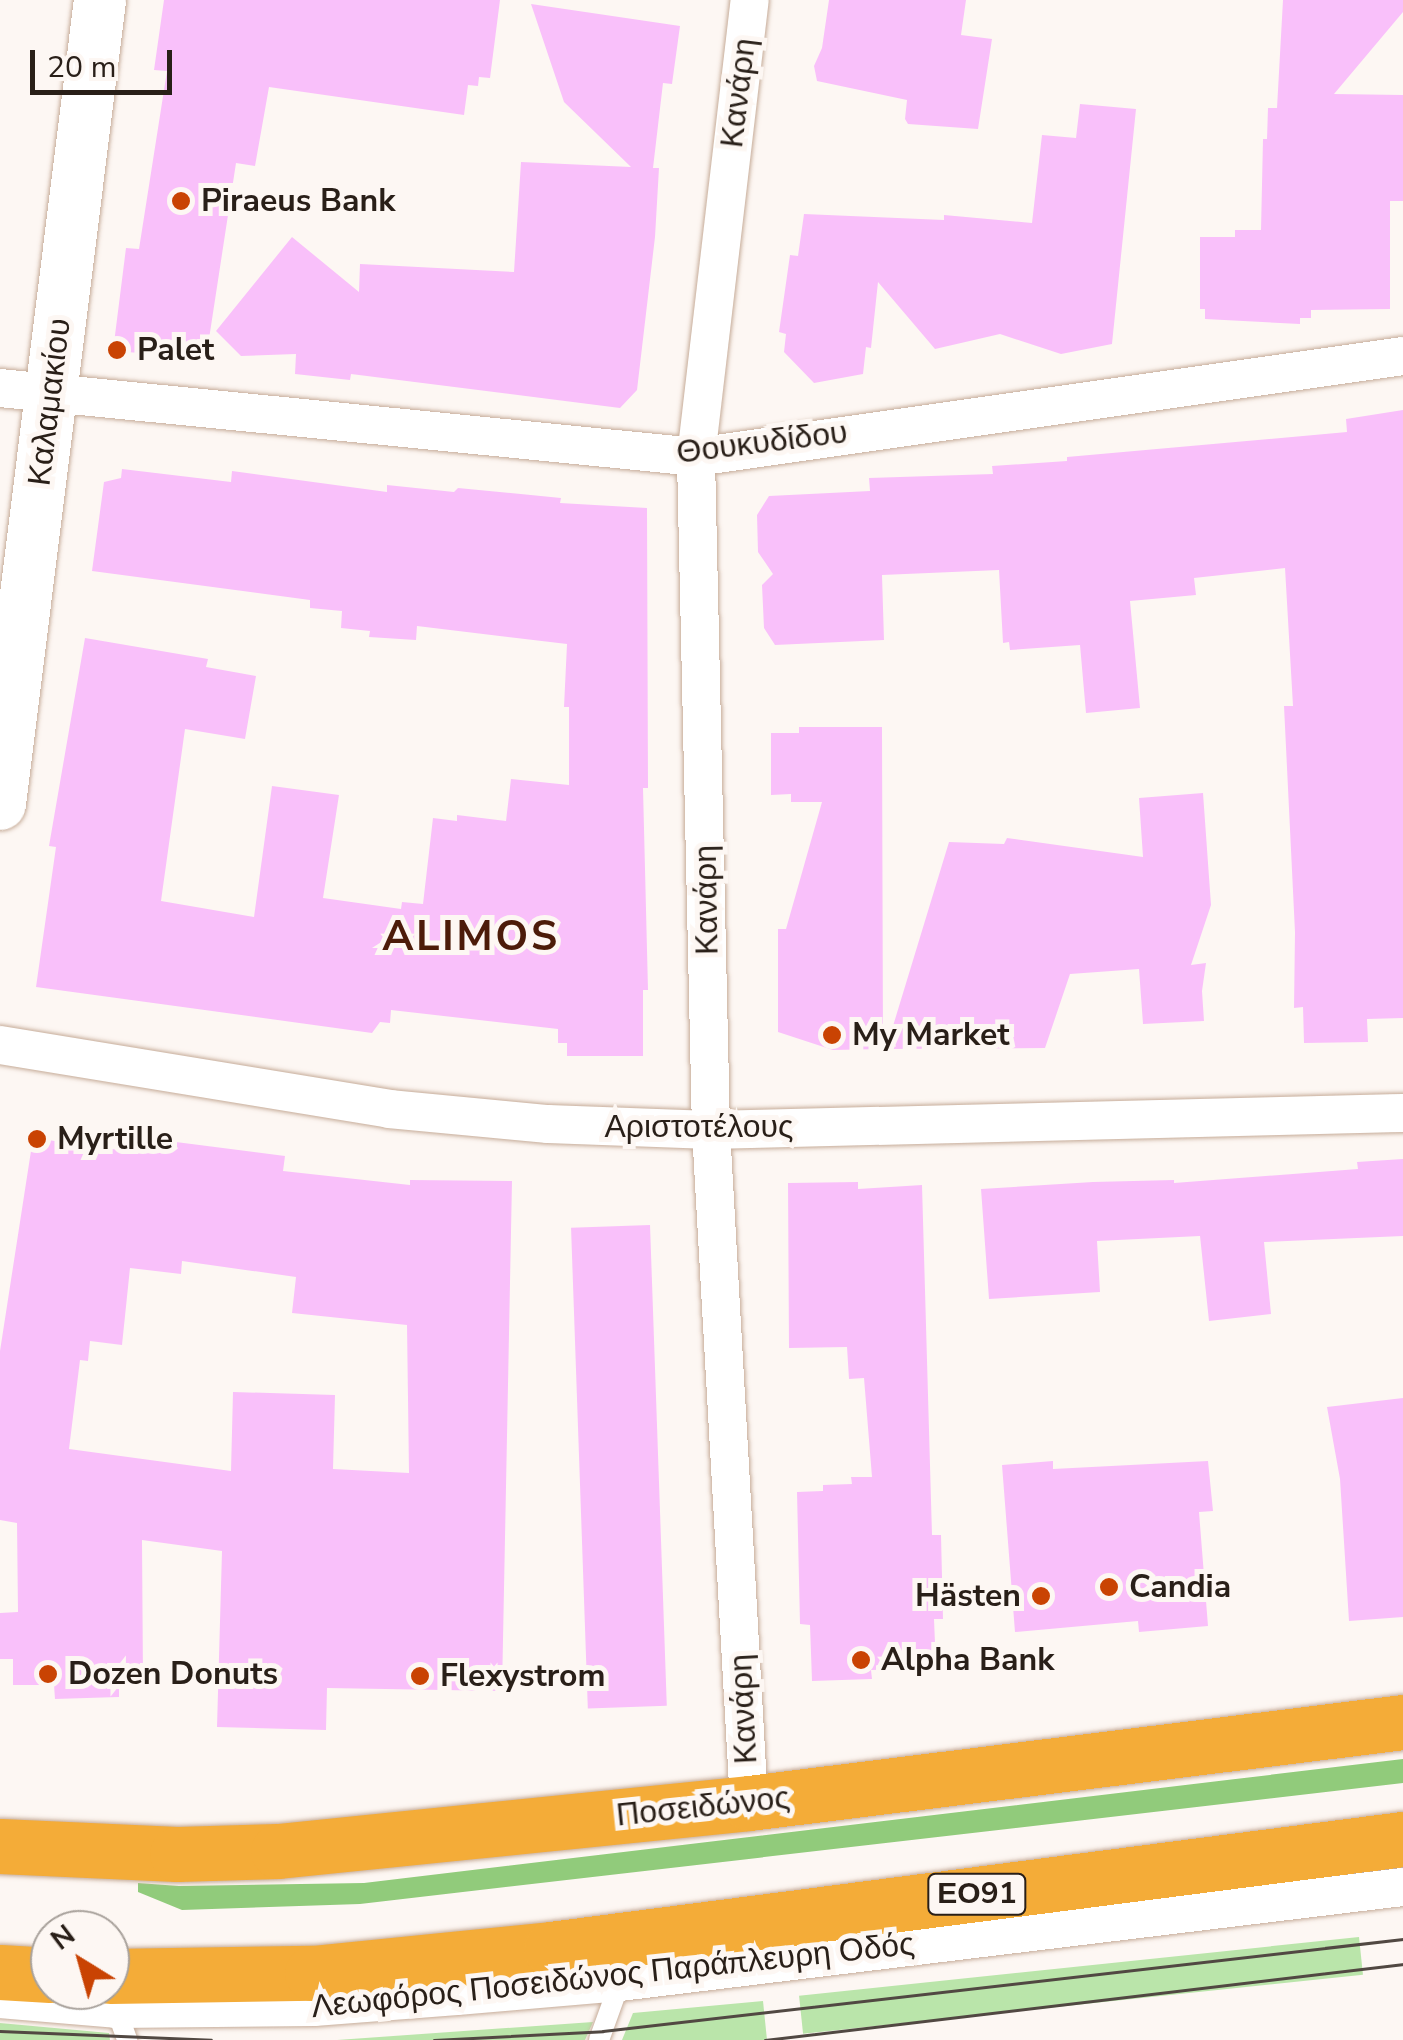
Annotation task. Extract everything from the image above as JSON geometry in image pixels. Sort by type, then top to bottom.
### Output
[{"type":"highway","name":"Ποσειδώνος","points":[[0,1846],[177,1854],[278,1852],[749,1803],[1403,1722]]},
{"type":"highway","name":"ΕΟ91","points":[[130,2001],[312,1973],[533,1951],[1403,1839]]},
{"type":"highway","points":[[0,1972],[30,1974]]},
{"type":"main road","name":"Καλαμακίου","points":[[0,804],[100,0]]},
{"type":"street","name":"Κανάρη","points":[[749,1803],[711,1130],[696,457],[750,0]]},
{"type":"street","name":"Θουκυδίδου","points":[[0,388],[696,457],[1403,356]]},
{"type":"street","name":"Αριστοτέλους","points":[[0,1045],[389,1108],[548,1124],[711,1130],[1403,1112]]},
{"type":"street","name":"Λεωφόρος Ποσειδώνος Παράπλευρη Οδός","points":[[130,2004],[314,2007],[620,1982],[1403,1887]]},
{"type":"street","name":"Λεωφόρος Ποσειδώνος Παράπλευρη Οδός","points":[[0,1999],[30,2000]]},
{"type":"lane","points":[[599,2040],[620,1982]]},
{"type":"green space","points":[[1403,1759],[1403,1783],[360,1904],[182,1910],[138,1892],[138,1883],[364,1883]]},
{"type":"green space","points":[[1359,1937],[1363,1975],[803,2034],[799,1996]]},
{"type":"green space","points":[[763,2001],[767,2040],[622,2040],[633,2013]]},
{"type":"green space","points":[[593,2022],[585,2040],[337,2040],[492,2029]]},
{"type":"green space","points":[[0,2023],[109,2033],[110,2040],[0,2040]]},
{"type":"building","points":[[164,0],[500,0],[490,78],[479,77],[478,86],[468,85],[464,115],[269,87],[255,166],[236,163],[209,339],[194,357],[113,351],[126,248],[139,249],[167,71],[154,70]]},
{"type":"building","points":[[829,0],[966,0],[961,35],[992,39],[978,129],[908,124],[907,100],[817,81],[814,66],[822,48]]},
{"type":"building","points":[[1283,0],[1403,0],[1403,12],[1334,94],[1403,95],[1403,201],[1390,201],[1390,309],[1311,310],[1311,318],[1300,318],[1300,324],[1205,319],[1205,309],[1200,309],[1200,237],[1235,237],[1235,230],[1261,230],[1263,139],[1267,139],[1268,108],[1277,108]]},
{"type":"building","points":[[531,4],[680,26],[672,84],[663,83],[653,168],[659,168],[655,237],[637,390],[620,408],[351,374],[350,380],[295,374],[296,354],[241,356],[216,331],[292,237],[359,292],[360,264],[514,272],[521,162],[631,167],[564,102]]},
{"type":"building","points":[[1080,104],[1136,109],[1112,344],[1061,354],[1000,334],[935,349],[878,282],[871,348],[866,347],[863,374],[814,383],[784,352],[786,334],[779,332],[790,255],[798,256],[804,214],[944,220],[944,215],[1032,223],[1042,135],[1076,138]]},
{"type":"building","points":[[1403,410],[1403,1018],[1367,1019],[1368,1042],[1304,1043],[1303,1007],[1294,1008],[1295,932],[1284,706],[1293,706],[1285,568],[1194,578],[1196,595],[1130,601],[1140,708],[1086,713],[1080,645],[1010,650],[1009,642],[1003,643],[999,570],[882,575],[884,640],[775,645],[764,628],[762,585],[773,574],[758,552],[757,515],[769,496],[870,491],[869,478],[993,474],[992,466],[1067,461],[1067,457],[1347,432],[1346,419]]},
{"type":"building","points":[[122,469],[231,482],[232,471],[387,492],[387,485],[454,492],[458,488],[561,498],[560,503],[647,508],[648,788],[643,788],[648,990],[643,990],[643,1056],[567,1056],[567,1043],[558,1043],[558,1029],[391,1010],[390,1023],[380,1022],[372,1033],[36,987],[56,847],[49,846],[85,638],[208,659],[206,667],[256,676],[245,739],[185,729],[161,901],[254,917],[272,786],[339,795],[323,898],[401,909],[402,902],[423,904],[433,818],[457,821],[457,815],[506,821],[511,779],[569,785],[569,707],[564,707],[567,644],[417,626],[416,640],[369,637],[370,631],[341,628],[342,611],[310,608],[310,600],[92,571],[104,482],[121,478]]},
{"type":"building","points":[[799,727],[882,727],[883,1049],[833,1050],[778,1032],[778,929],[786,929],[822,802],[791,802],[791,794],[771,795],[771,733],[799,733]]},
{"type":"building","points":[[1203,793],[1211,905],[1191,965],[1206,963],[1202,991],[1204,1021],[1143,1024],[1139,969],[1070,974],[1045,1048],[886,1049],[949,842],[1004,844],[1007,838],[1143,857],[1139,798]]},
{"type":"building","points":[[129,1136],[285,1156],[283,1171],[410,1185],[410,1180],[512,1181],[502,1691],[327,1688],[326,1730],[217,1727],[222,1551],[142,1540],[143,1680],[119,1680],[119,1697],[55,1699],[54,1685],[13,1685],[13,1659],[0,1659],[0,1613],[18,1612],[17,1523],[0,1520],[0,1351],[33,1138],[127,1151]],"holes":[[[182,1261],[296,1277],[292,1313],[407,1325],[409,1473],[333,1469],[335,1395],[233,1392],[231,1471],[69,1449],[80,1360],[88,1361],[90,1341],[122,1345],[130,1268],[181,1274]]]},
{"type":"building","points":[[1403,1159],[1403,1236],[1264,1242],[1271,1314],[1209,1321],[1200,1236],[1097,1241],[1100,1292],[989,1299],[981,1189],[1093,1182],[1174,1183],[1358,1169],[1357,1162]]},
{"type":"building","points":[[858,1182],[858,1189],[922,1185],[932,1535],[941,1535],[943,1619],[934,1619],[936,1668],[871,1670],[872,1679],[812,1681],[810,1625],[800,1624],[797,1492],[823,1491],[823,1485],[852,1484],[851,1477],[872,1477],[864,1378],[849,1379],[847,1347],[789,1348],[788,1183]]},
{"type":"building","points":[[650,1225],[667,1706],[588,1708],[571,1228]]},
{"type":"building","points":[[1403,1398],[1403,1617],[1349,1621],[1340,1479],[1327,1407]]},
{"type":"building","points":[[1053,1461],[1053,1469],[1208,1461],[1213,1511],[1199,1512],[1208,1626],[1139,1632],[1138,1621],[1015,1632],[1002,1465]]},
{"type":"tram line","points":[[434,2040],[603,2031],[1403,1939]]},
{"type":"tram line","points":[[765,2040],[1403,1964]]},
{"type":"tram line","points":[[0,2031],[211,2040]]},
{"type":"place","name":"Piraeus Bank","points":[[181,201]]},
{"type":"place","name":"Palet","points":[[117,350]]},
{"type":"place","name":"My Market","points":[[832,1035]]},
{"type":"place","name":"Myrtille","points":[[37,1139]]},
{"type":"place","name":"Candia","points":[[1109,1587]]},
{"type":"place","name":"Hästen","points":[[1041,1596]]},
{"type":"place","name":"Alpha Bank","points":[[861,1660]]},
{"type":"place","name":"Dozen Donuts","points":[[48,1674]]},
{"type":"place","name":"Flexystrom","points":[[420,1676]]},
{"type":"district","name":"ALIMOS","points":[[471,937]]}]
